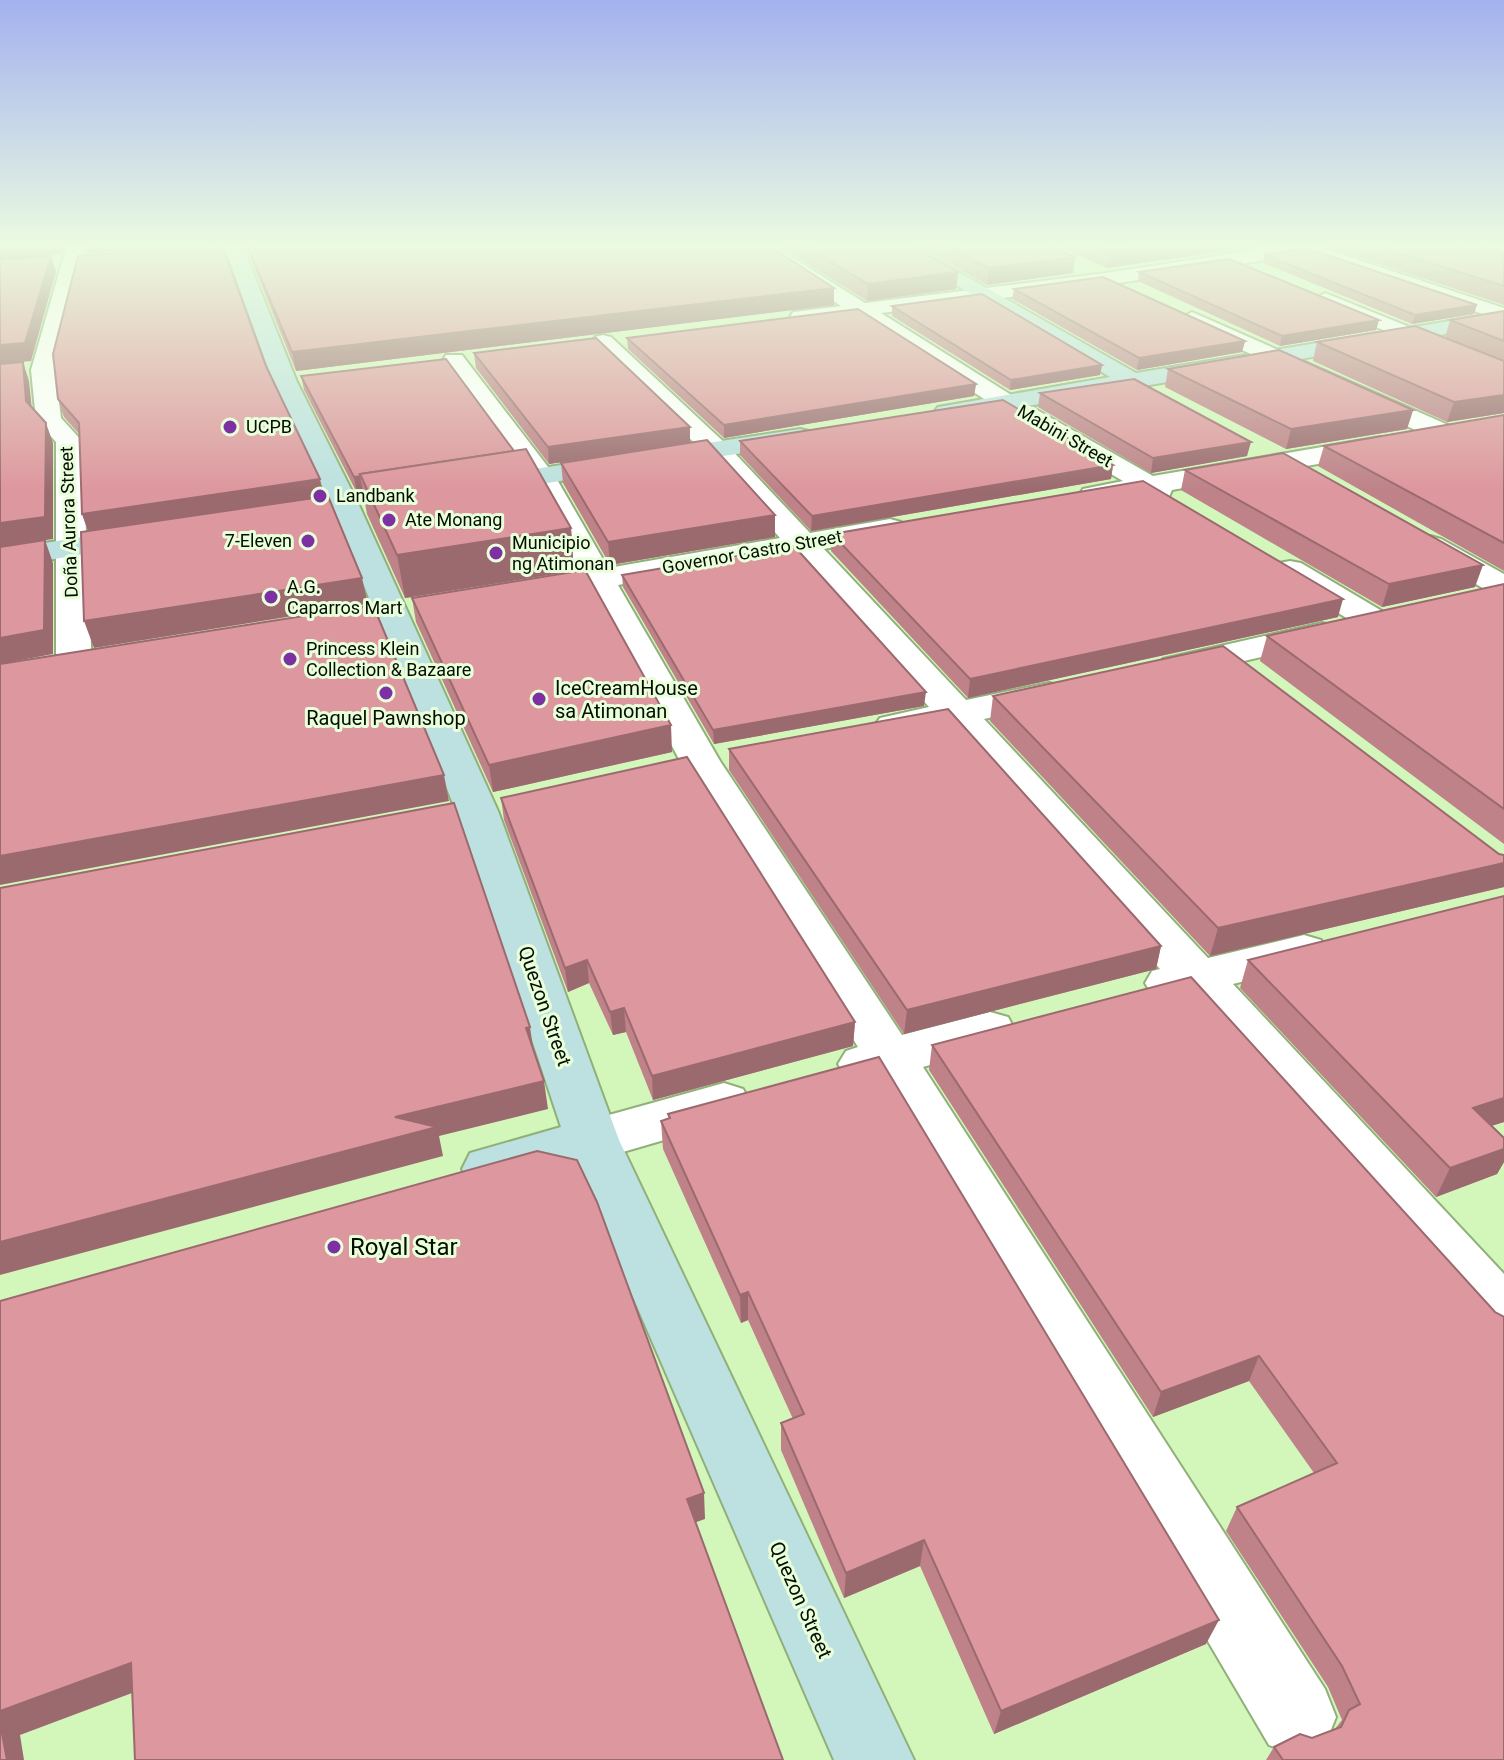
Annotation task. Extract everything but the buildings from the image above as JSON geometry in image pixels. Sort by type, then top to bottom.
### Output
[{"type":"main road","name":"Quezon Street","points":[[266,327],[476,810],[592,1140],[874,1760]]},
{"type":"main road","points":[[1041,327],[1135,382]]},
{"type":"main road","points":[[916,418],[1450,327]]},
{"type":"main road","points":[[450,489],[824,433]]},
{"type":"main road","points":[[0,559],[162,534]]},
{"type":"main road","points":[[440,1183],[592,1140]]},
{"type":"street","name":"Doña Aurora Street","points":[[54,327],[43,370],[49,420],[69,441],[75,666]]},
{"type":"street","name":"Mabini Street","points":[[890,327],[1007,403],[1189,509]]},
{"type":"street","points":[[1211,327],[1446,434]]},
{"type":"street","points":[[1392,327],[1504,373]]},
{"type":"street","points":[[608,341],[717,450],[954,715],[1504,1316]]},
{"type":"street","points":[[484,357],[446,361],[541,476],[581,582],[705,760],[1297,1717]]},
{"type":"street","points":[[14,372],[43,370]]},
{"type":"street","points":[[1135,382],[1175,404]]},
{"type":"street","points":[[1058,500],[1475,429]]},
{"type":"street","points":[[1243,440],[1325,485]]},
{"type":"street","name":"Governor Castro Street","points":[[581,582],[922,523]]},
{"type":"street","points":[[1408,532],[1504,590]]},
{"type":"street","points":[[1135,675],[1389,618],[1269,557]]},
{"type":"street","points":[[1461,602],[1504,590]]},
{"type":"street","points":[[1225,655],[1263,684]]},
{"type":"street","points":[[864,731],[1090,685]]},
{"type":"street","points":[[1133,993],[1349,940]]},
{"type":"street","points":[[592,1140],[1027,1021]]},
{"type":"place","name":"UCPB","points":[[230,427]]},
{"type":"place","name":"Landbank","points":[[320,496]]},
{"type":"place","name":"Ate Monang","points":[[389,520]]},
{"type":"place","name":"7-Eleven","points":[[308,541]]},
{"type":"place","name":"Municipio ng Atimonan","points":[[496,553]]},
{"type":"place","name":"A.G. Caparros Mart","points":[[271,597]]},
{"type":"place","name":"Princess Klein Collection & Bazaare","points":[[290,659]]},
{"type":"place","name":"Raquel Pawnshop","points":[[386,693]]},
{"type":"place","name":"IceCreamHouse sa Atimonan","points":[[539,699]]},
{"type":"place","name":"Royal Star","points":[[334,1247]]}]
